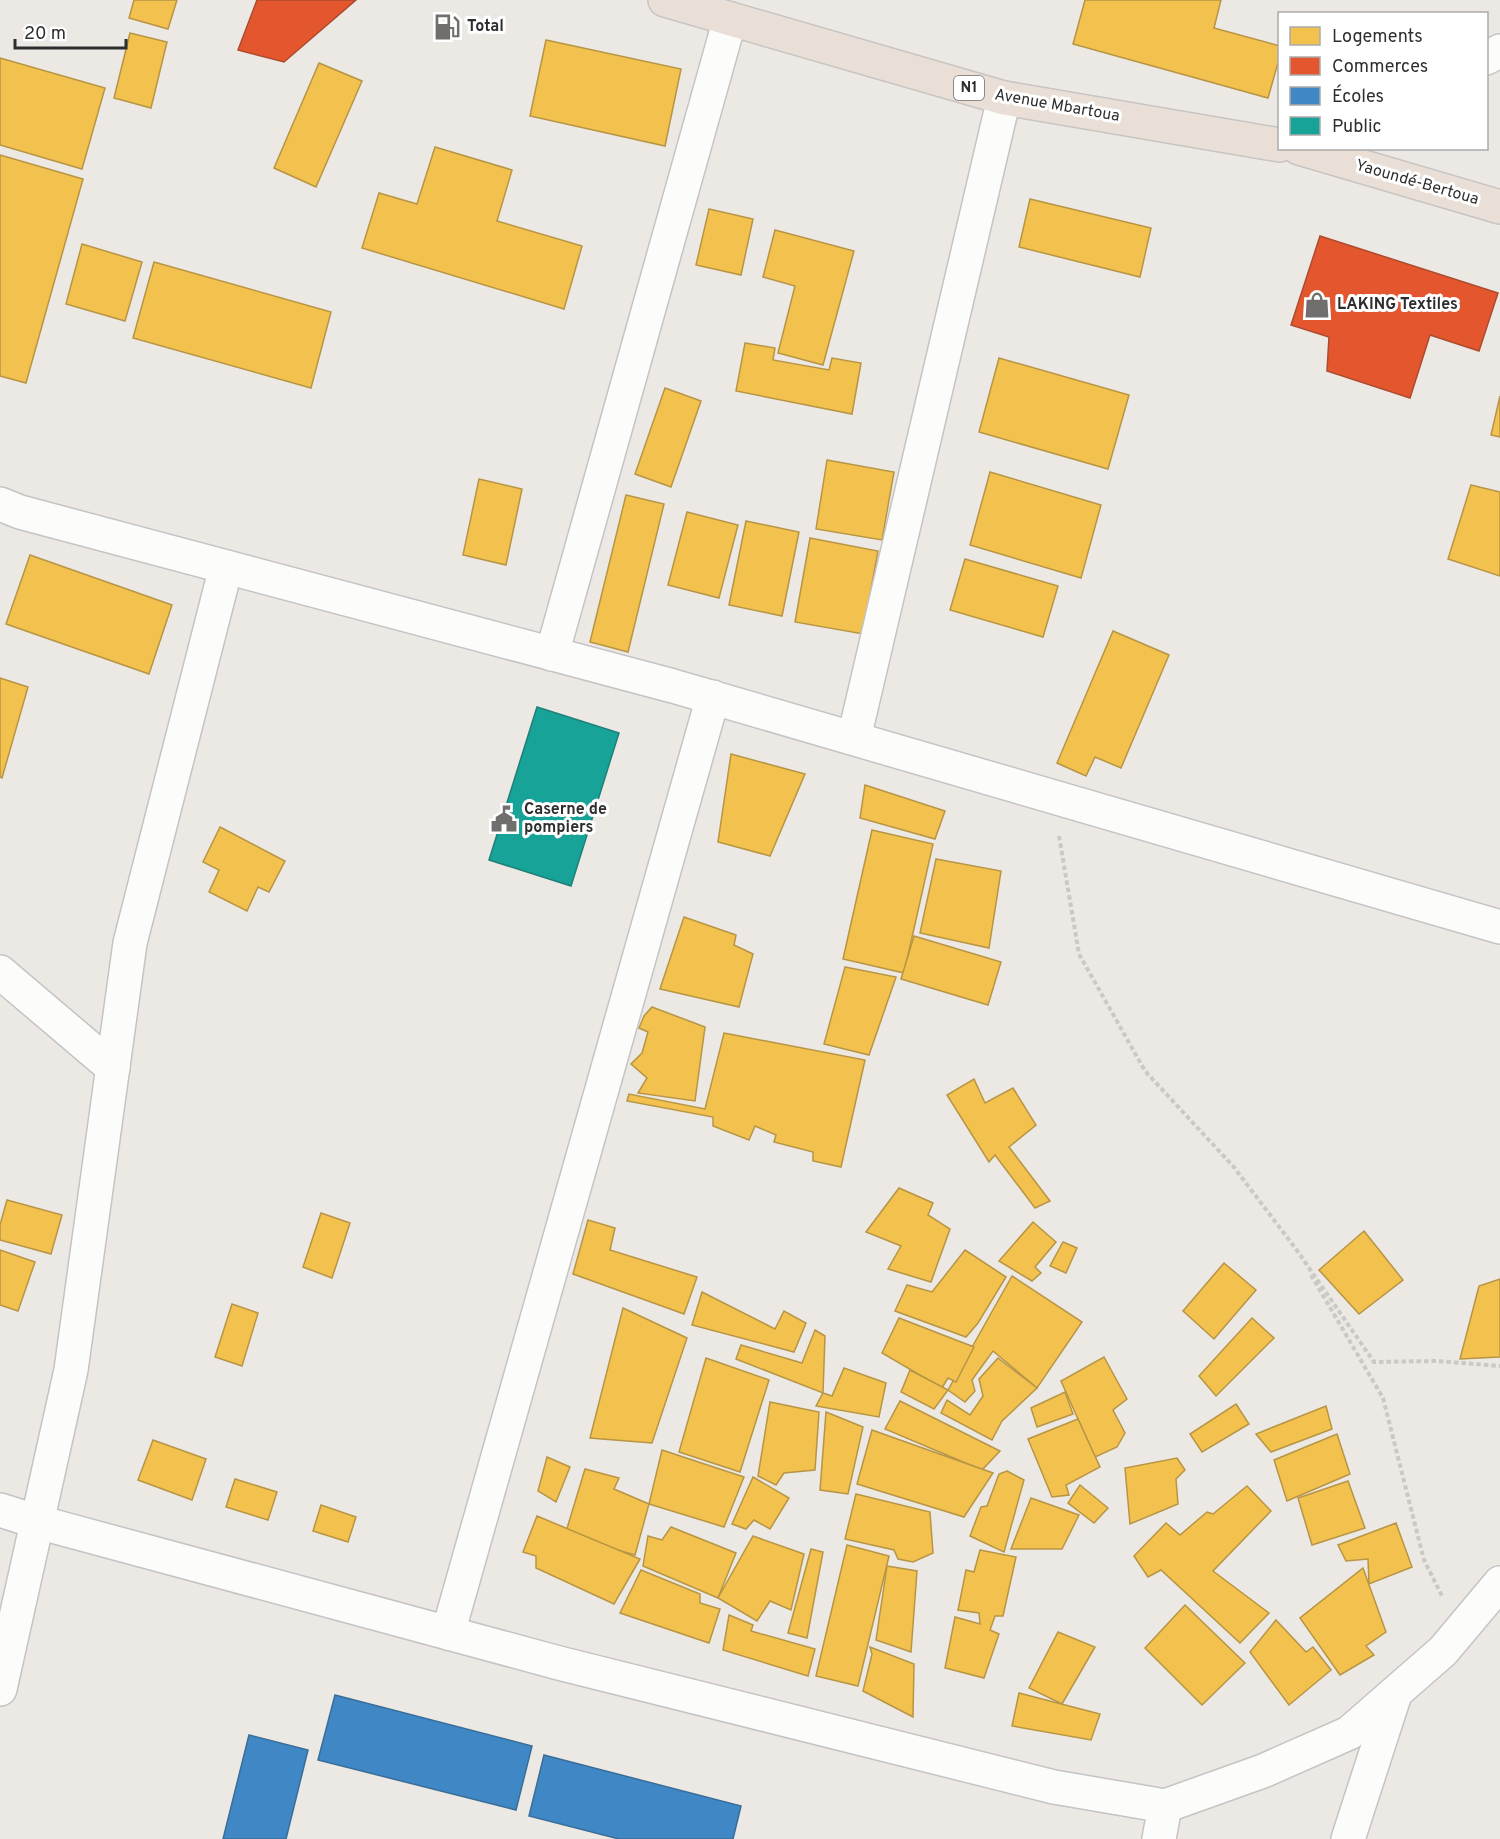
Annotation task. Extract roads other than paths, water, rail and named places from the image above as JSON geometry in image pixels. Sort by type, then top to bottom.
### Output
[{"type":"highway","name":"Avenue Mbartoua","points":[[665,0],[1004,98],[1278,145]]},
{"type":"highway","name":"Yaoundé-Bertoua","points":[[1302,150],[1500,207]]},
{"type":"street","points":[[552,654],[730,19]]},
{"type":"street","points":[[854,738],[1004,98]]},
{"type":"street","points":[[0,504],[20,512],[713,697],[1500,927]]},
{"type":"street","points":[[0,1689],[71,1370],[130,943],[226,567]]},
{"type":"street","points":[[448,1633],[713,697]]},
{"type":"street","points":[[0,972],[113,1068]]},
{"type":"street","points":[[0,1510],[559,1663],[1054,1787],[1165,1806],[1263,1771],[1349,1733],[1443,1651],[1500,1583]]},
{"type":"street","points":[[1348,1839],[1395,1692]]},
{"type":"street","points":[[1159,1839],[1165,1806]]},
{"type":"place","name":"Total","points":[[447,27]]},
{"type":"place","name":"LAKING Textiles","points":[[1317,305]]},
{"type":"place","name":"Caserne de pompiers","points":[[504,819]]}]
